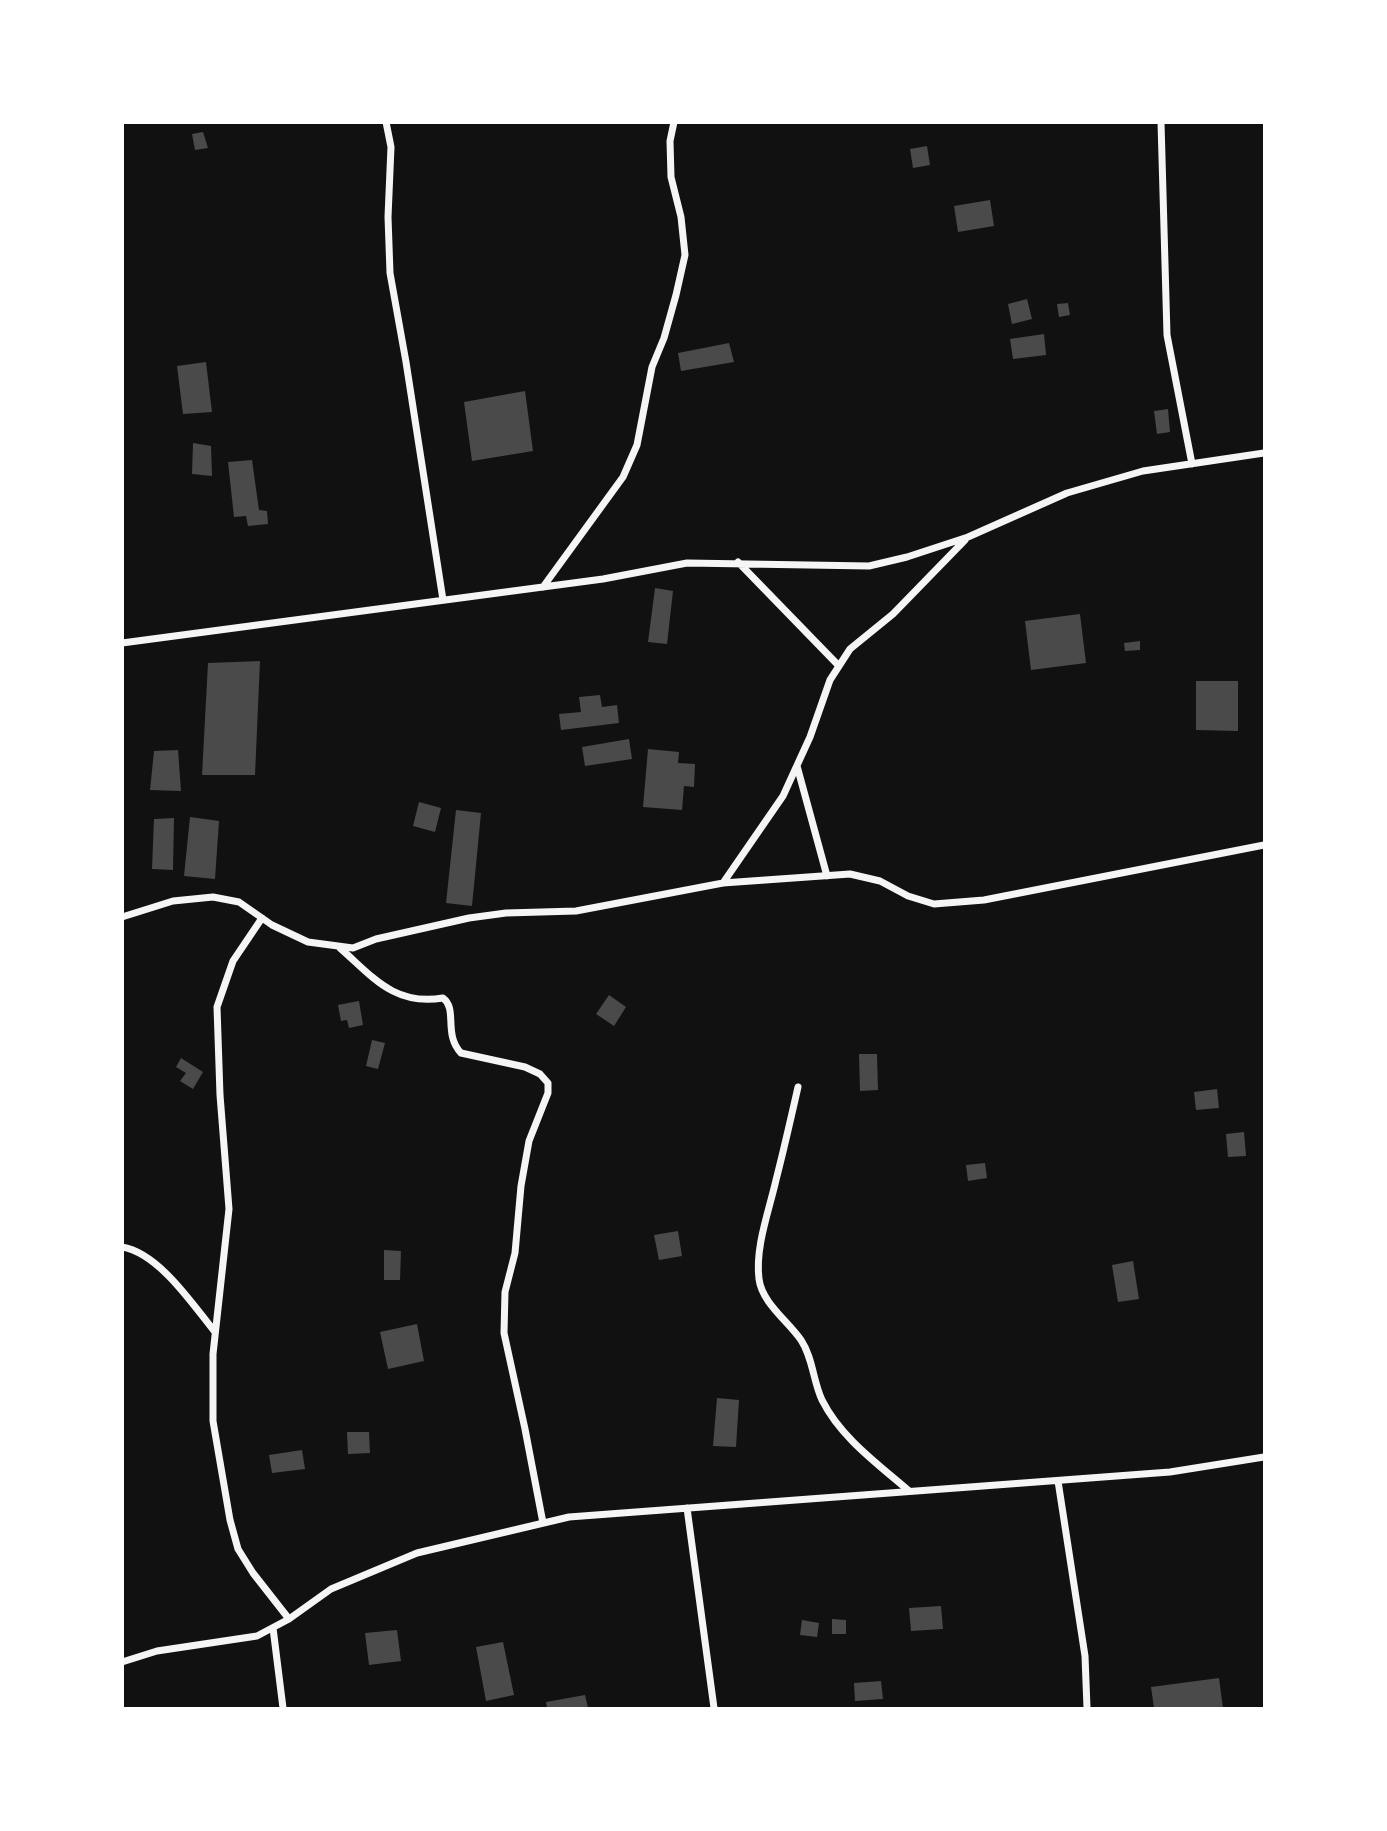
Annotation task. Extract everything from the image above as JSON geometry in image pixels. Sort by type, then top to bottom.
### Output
[{"type":"street","points":[[386,122],[391,147],[388,217],[390,273],[443,600]]},
{"type":"street","points":[[543,587],[623,477],[637,445],[652,366],[664,338],[685,255],[681,217],[671,177],[670,141],[674,122]]},
{"type":"street","points":[[1161,122],[1167,335],[1192,464]]},
{"type":"street","points":[[122,643],[603,579],[687,563],[869,565],[907,558],[968,537],[1066,493],[1143,471],[1265,453]]},
{"type":"street","points":[[723,883],[783,796],[831,680],[850,649],[892,614],[968,537]]},
{"type":"street","points":[[738,562],[839,666]]},
{"type":"street","points":[[797,765],[827,876]]},
{"type":"street","points":[[122,917],[173,901],[213,897],[239,902],[262,918],[308,942],[353,948],[376,939],[469,918],[506,913],[576,911],[723,883],[850,874],[880,881],[908,896],[934,904],[984,900],[1265,845]]},
{"type":"street","points":[[262,918],[233,961],[217,1007],[220,1096],[229,1209],[213,1354],[213,1421],[230,1520],[238,1549],[289,1619]]},
{"type":"street","points":[[340,948],[394,994],[408,998],[443,998],[447,1001],[450,1006],[451,1037],[461,1053],[525,1066],[540,1074],[548,1083],[545,1105],[529,1141],[516,1253],[505,1292],[504,1334],[542,1523]]},
{"type":"street","points":[[798,1087],[764,1231],[759,1261],[760,1282],[773,1306],[802,1341],[811,1362],[820,1397],[832,1419],[855,1444],[909,1491]]},
{"type":"street","points":[[122,1247],[150,1258],[215,1332]]},
{"type":"street","points":[[122,1662],[157,1651],[257,1636],[289,1619],[331,1589],[416,1553],[569,1517],[1171,1472],[1265,1457]]},
{"type":"street","points":[[1058,1481],[1085,1656],[1087,1709]]},
{"type":"street","points":[[687,1508],[714,1709]]},
{"type":"street","points":[[273,1628],[283,1709]]},
{"type":"building","points":[[203,132],[208,148],[195,150],[192,134]]},
{"type":"building","points":[[927,146],[930,165],[913,168],[910,149]]},
{"type":"building","points":[[990,200],[994,226],[958,232],[954,206]]},
{"type":"building","points":[[1027,299],[1032,319],[1012,324],[1008,304]]},
{"type":"building","points":[[1068,303],[1070,315],[1059,317],[1057,304]]},
{"type":"building","points":[[1044,334],[1046,355],[1013,359],[1010,339]]},
{"type":"building","points":[[729,343],[734,362],[681,371],[678,353]]},
{"type":"building","points":[[206,362],[212,412],[183,414],[177,366]]},
{"type":"building","points":[[525,391],[533,451],[472,461],[464,402]]},
{"type":"building","points":[[1168,409],[1170,432],[1157,434],[1154,411]]},
{"type":"building","points":[[193,443],[211,446],[212,476],[192,474]]},
{"type":"building","points":[[252,460],[259,510],[267,511],[268,524],[248,526],[246,516],[234,517],[228,462]]},
{"type":"building","points":[[655,588],[673,591],[667,644],[648,642]]},
{"type":"building","points":[[1080,614],[1086,663],[1031,670],[1025,621]]},
{"type":"building","points":[[1140,641],[1140,650],[1125,651],[1124,643]]},
{"type":"building","points":[[260,661],[255,775],[202,775],[208,663]]},
{"type":"building","points":[[1196,681],[1238,681],[1238,731],[1196,730]]},
{"type":"building","points":[[600,695],[602,707],[617,705],[619,723],[561,730],[559,714],[581,712],[579,697]]},
{"type":"building","points":[[629,739],[632,759],[585,766],[582,747]]},
{"type":"building","points":[[648,749],[679,752],[678,763],[695,764],[694,787],[684,786],[682,810],[643,807]]},
{"type":"building","points":[[178,750],[181,791],[150,790],[154,751]]},
{"type":"building","points":[[419,802],[441,808],[435,832],[413,826]]},
{"type":"building","points":[[456,810],[481,813],[472,906],[446,903]]},
{"type":"building","points":[[190,817],[219,821],[215,879],[184,876]]},
{"type":"building","points":[[174,818],[173,870],[152,869],[154,819]]},
{"type":"building","points":[[609,995],[626,1007],[614,1026],[596,1014]]},
{"type":"building","points":[[359,1001],[363,1025],[349,1028],[347,1020],[341,1021],[338,1005]]},
{"type":"building","points":[[372,1040],[385,1043],[378,1069],[366,1066]]},
{"type":"building","points":[[859,1054],[877,1054],[878,1090],[860,1091]]},
{"type":"building","points":[[181,1058],[203,1072],[193,1089],[180,1081],[186,1073],[176,1067]]},
{"type":"building","points":[[1217,1089],[1219,1108],[1196,1110],[1194,1092]]},
{"type":"building","points":[[1244,1132],[1246,1156],[1228,1157],[1226,1134]]},
{"type":"building","points":[[985,1163],[987,1178],[968,1181],[966,1165]]},
{"type":"building","points":[[678,1231],[682,1256],[659,1260],[654,1235]]},
{"type":"building","points":[[384,1250],[401,1251],[400,1280],[384,1280]]},
{"type":"building","points":[[1133,1261],[1139,1299],[1118,1302],[1112,1265]]},
{"type":"building","points":[[417,1324],[424,1361],[388,1369],[380,1332]]},
{"type":"building","points":[[717,1398],[739,1400],[736,1447],[713,1446]]},
{"type":"building","points":[[347,1432],[369,1432],[370,1453],[348,1454]]},
{"type":"building","points":[[302,1450],[305,1469],[272,1473],[269,1455]]},
{"type":"building","points":[[941,1606],[943,1629],[911,1631],[909,1608]]},
{"type":"building","points":[[832,1619],[846,1620],[846,1634],[832,1634]]},
{"type":"building","points":[[802,1620],[819,1623],[817,1637],[800,1635]]},
{"type":"building","points":[[397,1630],[401,1661],[369,1665],[365,1633]]},
{"type":"building","points":[[503,1642],[514,1695],[486,1701],[476,1647]]},
{"type":"building","points":[[1219,1678],[1223,1708],[1154,1708],[1151,1687]]},
{"type":"building","points":[[881,1681],[883,1699],[855,1701],[854,1683]]},
{"type":"building","points":[[585,1695],[588,1708],[547,1708],[546,1702]]}]
